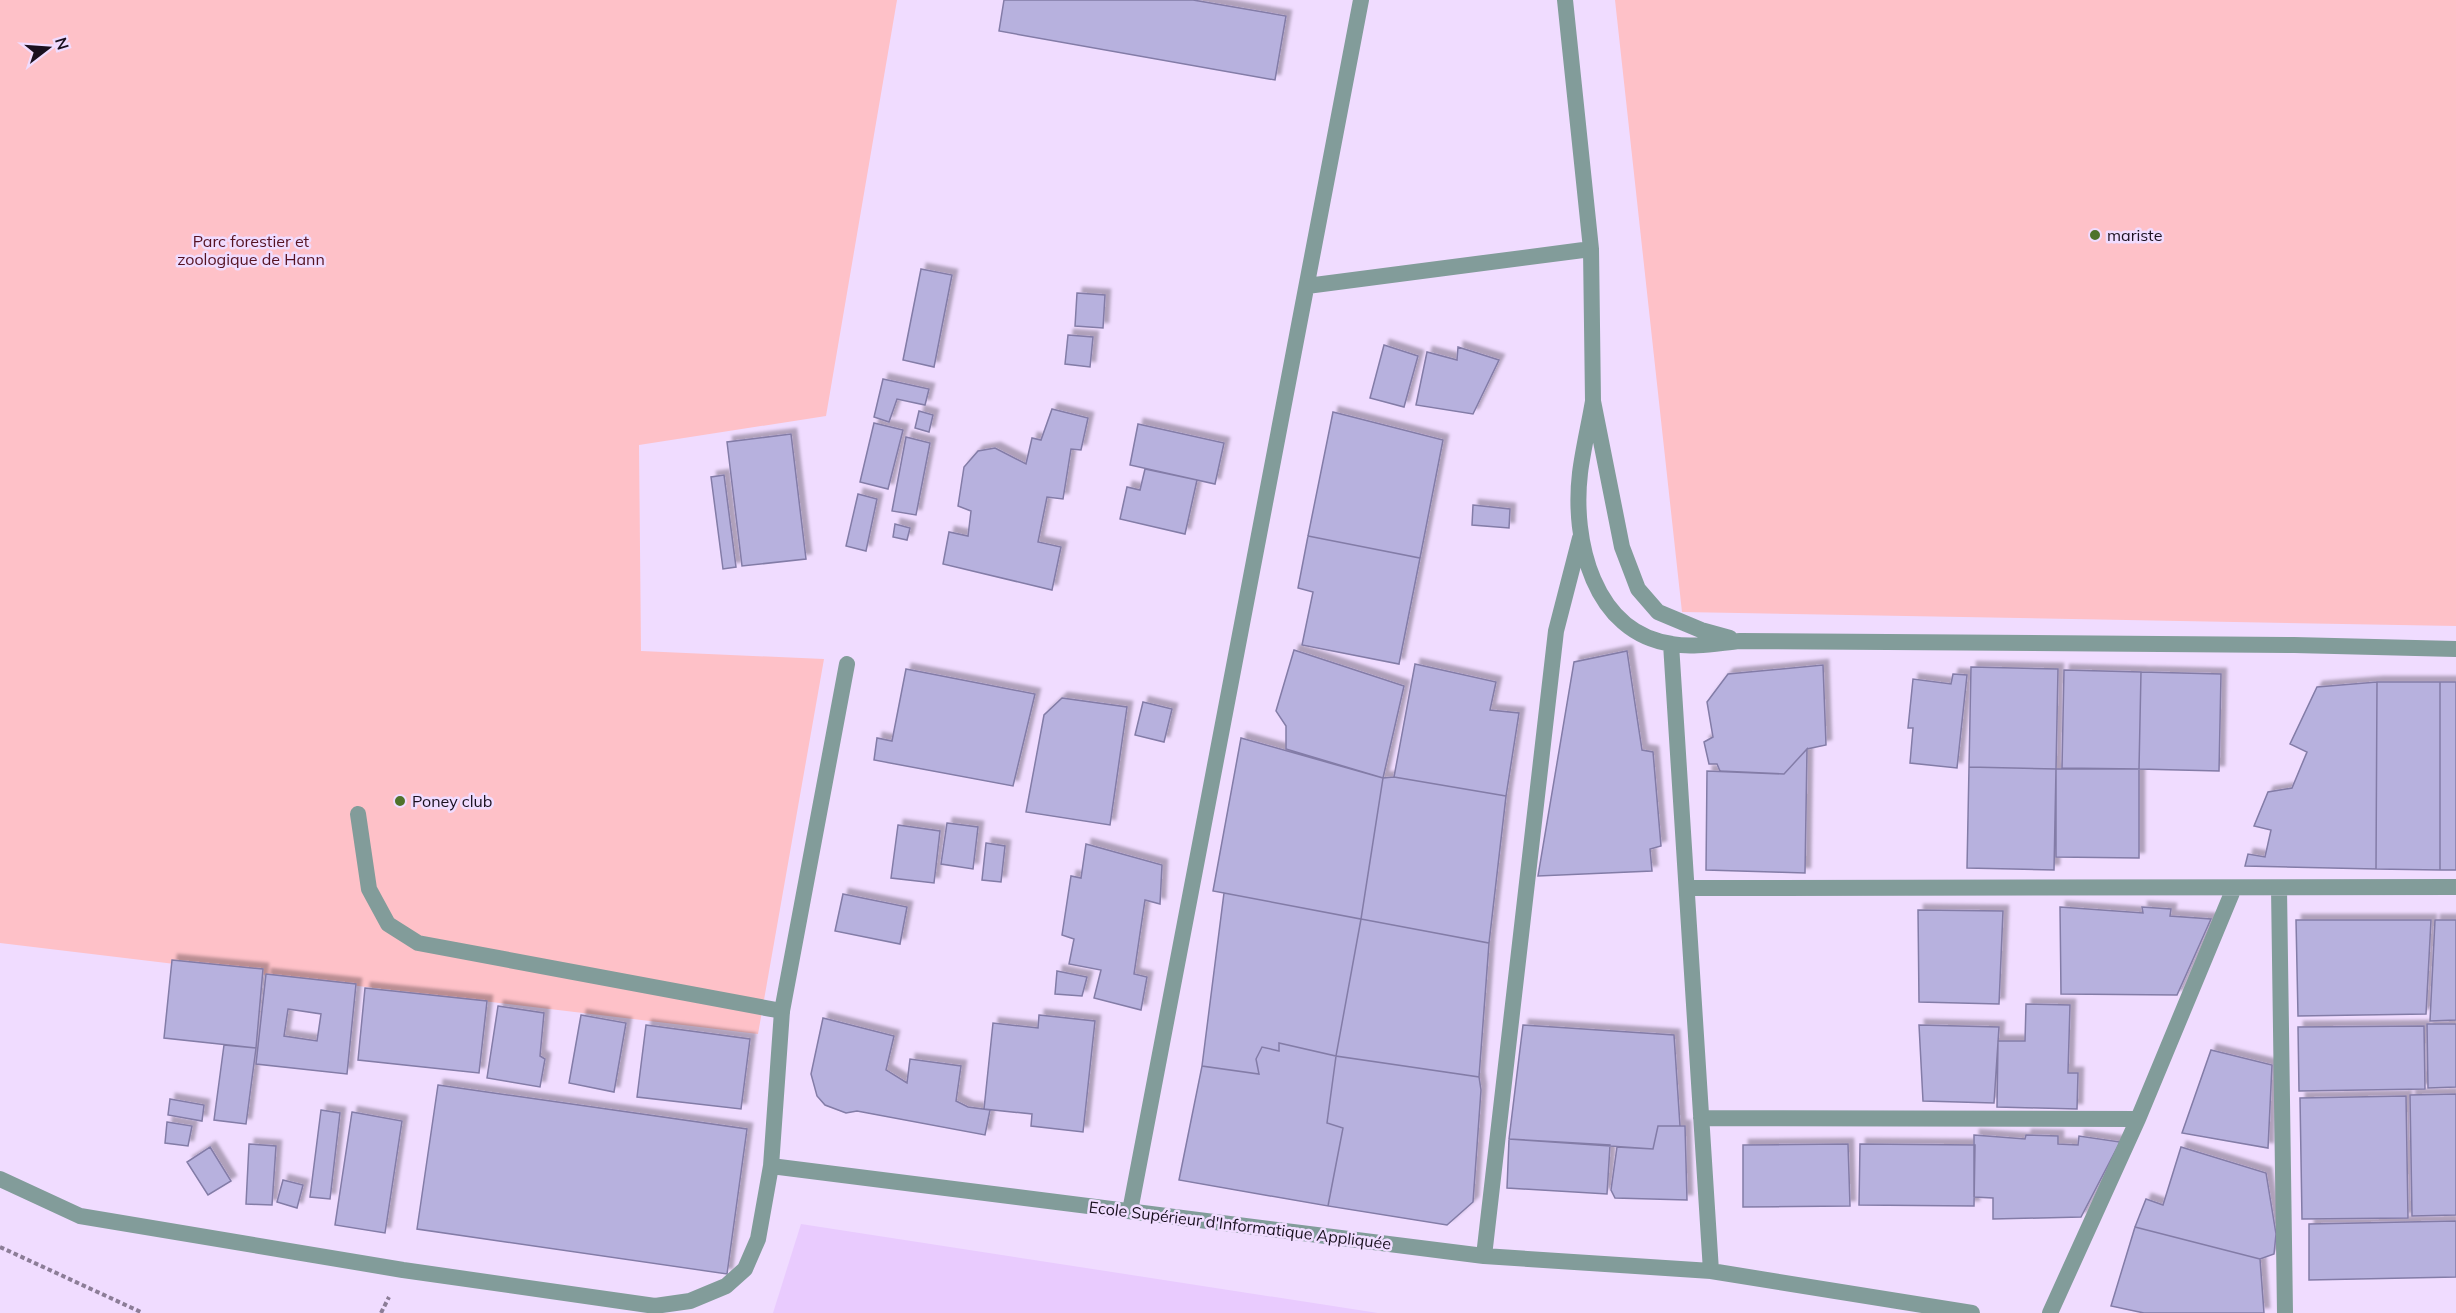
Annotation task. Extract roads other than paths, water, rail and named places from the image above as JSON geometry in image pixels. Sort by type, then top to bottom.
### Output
[{"type":"street","points":[[1130,1211],[1360,0]]},
{"type":"street","points":[[1566,0],[1591,249],[1593,401],[1622,547],[1638,589],[1658,612],[1670,619],[1740,641]]},
{"type":"street","points":[[1307,286],[1591,249]]},
{"type":"street","points":[[1484,1256],[1556,631],[1580,536],[1580,475],[1593,401]]},
{"type":"street","points":[[1580,536],[1589,570],[1599,593],[1610,609],[1640,633],[1671,644],[1690,646],[1740,641],[2271,645],[2456,649]]},
{"type":"street","points":[[1671,644],[1711,1271]]},
{"type":"street","points":[[0,1179],[80,1216],[392,1268],[655,1306],[690,1301],[726,1286],[745,1269],[758,1239],[771,1166],[782,1011],[847,664]]},
{"type":"street","points":[[358,814],[369,890],[388,924],[418,943],[782,1011]]},
{"type":"street","points":[[1687,888],[2456,887]]},
{"type":"street","points":[[2050,1313],[2138,1119],[2234,888]]},
{"type":"street","points":[[2279,888],[2285,1313]]},
{"type":"street","points":[[1701,1118],[2138,1119]]},
{"type":"street","name":"Ecole Supérieur d'Informatique Appliquée","points":[[771,1166],[1484,1256],[1711,1271],[1972,1313]]},
{"type":"place","name":"mariste","points":[[2095,235]]},
{"type":"place","name":"Poney club","points":[[400,801]]},
{"type":"park label","name":"Parc forestier et zoologique de Hann","points":[[251,250]]}]
